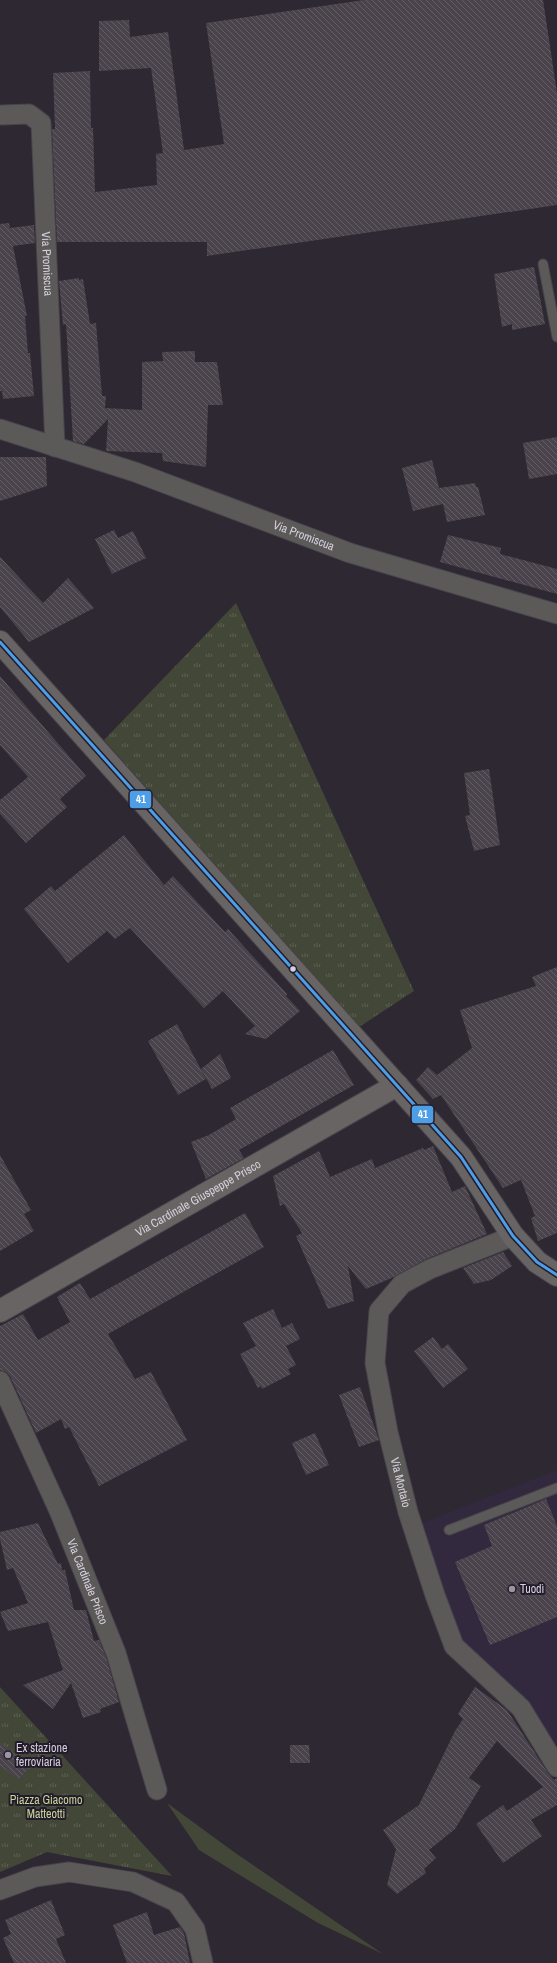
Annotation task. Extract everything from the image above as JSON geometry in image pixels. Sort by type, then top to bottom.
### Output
[{"type":"street","name":"Via Promiscua","points":[[2,115],[29,114],[41,123],[55,447]]},
{"type":"street","name":"Via Promiscua","points":[[0,429],[135,472],[350,553],[557,614]]},
{"type":"street","points":[[0,642],[461,1157],[513,1236],[537,1262],[557,1275]]},
{"type":"street","name":"Via Cardinale Giuspeppe Prisco","points":[[0,1311],[397,1085]]},
{"type":"street","name":"Via Mortaio","points":[[513,1236],[430,1269],[402,1284],[378,1311],[375,1363],[388,1432],[408,1512],[435,1595],[454,1646],[521,1708],[557,1766]]},
{"type":"street","name":"Via Cardinale Prisco","points":[[0,1380],[60,1512],[116,1653],[157,1790]]},
{"type":"street","points":[[0,1890],[35,1877],[69,1872],[133,1882],[176,1902],[195,1929],[203,1963]]},
{"type":"lane","points":[[543,264],[557,337]]},
{"type":"lane","points":[[449,1530],[557,1488]]},
{"type":"shaded area","points":[[557,1470],[557,1747],[534,1711],[460,1643],[420,1524]]},
{"type":"green space","points":[[236,603],[414,991],[359,1027],[104,740]]},
{"type":"green space","name":"Piazza Giacomo Matteotti","points":[[0,1687],[172,1876],[47,1852],[0,1872]]},
{"type":"green space","points":[[167,1803],[234,1852],[383,1954],[318,1923],[199,1850]]},
{"type":"building","points":[[364,0],[543,0],[557,93],[557,205],[207,256],[207,242],[57,242],[52,129],[55,129],[53,73],[90,71],[91,128],[93,128],[95,192],[157,185],[156,154],[163,153],[151,68],[99,71],[99,21],[129,20],[130,37],[168,32],[184,150],[224,144],[206,23]]},
{"type":"building","points":[[9,223],[10,228],[34,225],[35,243],[13,246],[27,316],[25,316],[28,353],[30,353],[34,396],[3,399],[2,391],[0,391],[0,224]]},
{"type":"building","points":[[534,267],[545,324],[512,330],[512,324],[502,327],[494,274]]},
{"type":"building","points":[[79,278],[79,280],[83,279],[90,324],[96,323],[102,396],[106,396],[105,408],[142,410],[142,362],[163,361],[162,352],[195,351],[195,362],[217,362],[223,405],[208,405],[206,467],[163,461],[162,453],[106,451],[108,419],[84,444],[73,441],[66,324],[63,325],[59,281]]},
{"type":"building","points":[[557,437],[557,474],[529,479],[523,443]]},
{"type":"building","points":[[0,457],[46,457],[47,486],[0,501]]},
{"type":"building","points":[[432,460],[439,488],[475,483],[476,487],[478,487],[485,515],[447,522],[443,504],[413,511],[402,468]]},
{"type":"building","points":[[114,530],[118,538],[133,531],[146,558],[112,574],[95,539]]},
{"type":"building","points":[[448,535],[501,548],[500,554],[557,569],[557,594],[440,562]]},
{"type":"building","points":[[0,557],[43,603],[68,578],[94,608],[29,642],[0,607]]},
{"type":"building","points":[[0,676],[86,776],[60,799],[67,807],[26,843],[0,814],[0,800],[28,777],[0,745]]},
{"type":"building","points":[[489,769],[500,845],[474,851],[465,816],[470,815],[464,773]]},
{"type":"building","points":[[124,835],[164,885],[173,876],[225,932],[228,929],[287,994],[286,996],[300,1011],[266,1039],[245,1034],[255,1026],[223,991],[204,1008],[130,928],[115,939],[107,931],[68,963],[24,909],[51,886],[55,891]]},
{"type":"building","points":[[557,967],[557,1233],[538,1241],[531,1218],[535,1216],[521,1180],[503,1188],[441,1095],[433,1099],[416,1080],[428,1067],[437,1075],[472,1048],[460,1010],[536,986],[532,977]]},
{"type":"building","points":[[177,1024],[206,1079],[178,1095],[148,1041]]},
{"type":"building","points":[[333,1050],[354,1085],[239,1150],[244,1158],[206,1179],[191,1142],[209,1135],[236,1119],[230,1108]]},
{"type":"building","points":[[220,1054],[231,1078],[212,1089],[201,1069]]},
{"type":"building","points":[[433,1146],[452,1192],[465,1186],[487,1234],[426,1259],[394,1277],[366,1289],[348,1266],[354,1301],[328,1309],[296,1236],[302,1233],[284,1204],[280,1206],[273,1176],[319,1151],[330,1177],[372,1159],[375,1168],[423,1148],[424,1150]]},
{"type":"building","points":[[0,1155],[31,1210],[24,1214],[34,1231],[0,1251]]},
{"type":"building","points":[[245,1213],[264,1247],[108,1334],[135,1379],[151,1372],[187,1440],[99,1486],[69,1427],[65,1429],[61,1419],[36,1433],[10,1376],[6,1372],[0,1370],[0,1326],[23,1314],[38,1340],[70,1322],[57,1297],[80,1283],[90,1299]]},
{"type":"building","points":[[503,1252],[512,1266],[491,1280],[474,1284],[463,1268]]},
{"type":"building","points":[[273,1309],[282,1328],[292,1323],[300,1339],[286,1346],[296,1365],[288,1369],[291,1374],[262,1389],[261,1386],[258,1388],[240,1354],[256,1346],[243,1323]]},
{"type":"building","points":[[433,1337],[442,1349],[448,1344],[468,1369],[443,1388],[414,1351]]},
{"type":"building","points":[[360,1387],[379,1440],[359,1447],[339,1395]]},
{"type":"building","points":[[315,1433],[329,1465],[306,1475],[292,1443]]},
{"type":"building","name":"Tuodì","points":[[546,1499],[557,1526],[557,1617],[490,1645],[455,1562],[492,1546],[484,1525]]},
{"type":"building","points":[[38,1523],[58,1564],[61,1563],[62,1570],[65,1570],[74,1610],[86,1610],[94,1641],[99,1640],[106,1657],[119,1702],[100,1709],[101,1712],[83,1718],[71,1683],[53,1709],[23,1685],[63,1670],[48,1622],[8,1631],[0,1612],[28,1603],[13,1568],[7,1570],[0,1539],[0,1532]]},
{"type":"building","points":[[475,1687],[507,1710],[548,1773],[554,1780],[557,1778],[557,1805],[531,1820],[542,1836],[503,1863],[476,1824],[503,1805],[507,1811],[543,1787],[497,1741],[469,1778],[481,1786],[455,1829],[429,1850],[436,1858],[424,1869],[426,1873],[397,1894],[387,1885],[396,1849],[383,1830],[419,1805],[455,1731],[463,1719],[458,1714]]},
{"type":"building","name":"Ex stazione ferroviaria","points":[[0,1742],[30,1767],[18,1780],[0,1765]]},
{"type":"building","points":[[290,1745],[309,1745],[310,1763],[290,1763]]},
{"type":"building","points":[[51,1900],[65,1935],[56,1939],[66,1963],[14,1963],[3,1938],[11,1934],[5,1920]]},
{"type":"building","points":[[147,1912],[154,1935],[180,1927],[184,1933],[190,1963],[127,1963],[113,1925]]},
{"type":"transit line","name":"41","points":[[0,642],[461,1157],[513,1236],[537,1262],[557,1275]]},
{"type":"place","name":"Tuodì","points":[[512,1589]]},
{"type":"place","name":"Ex stazione ferroviaria","points":[[8,1755]]}]
